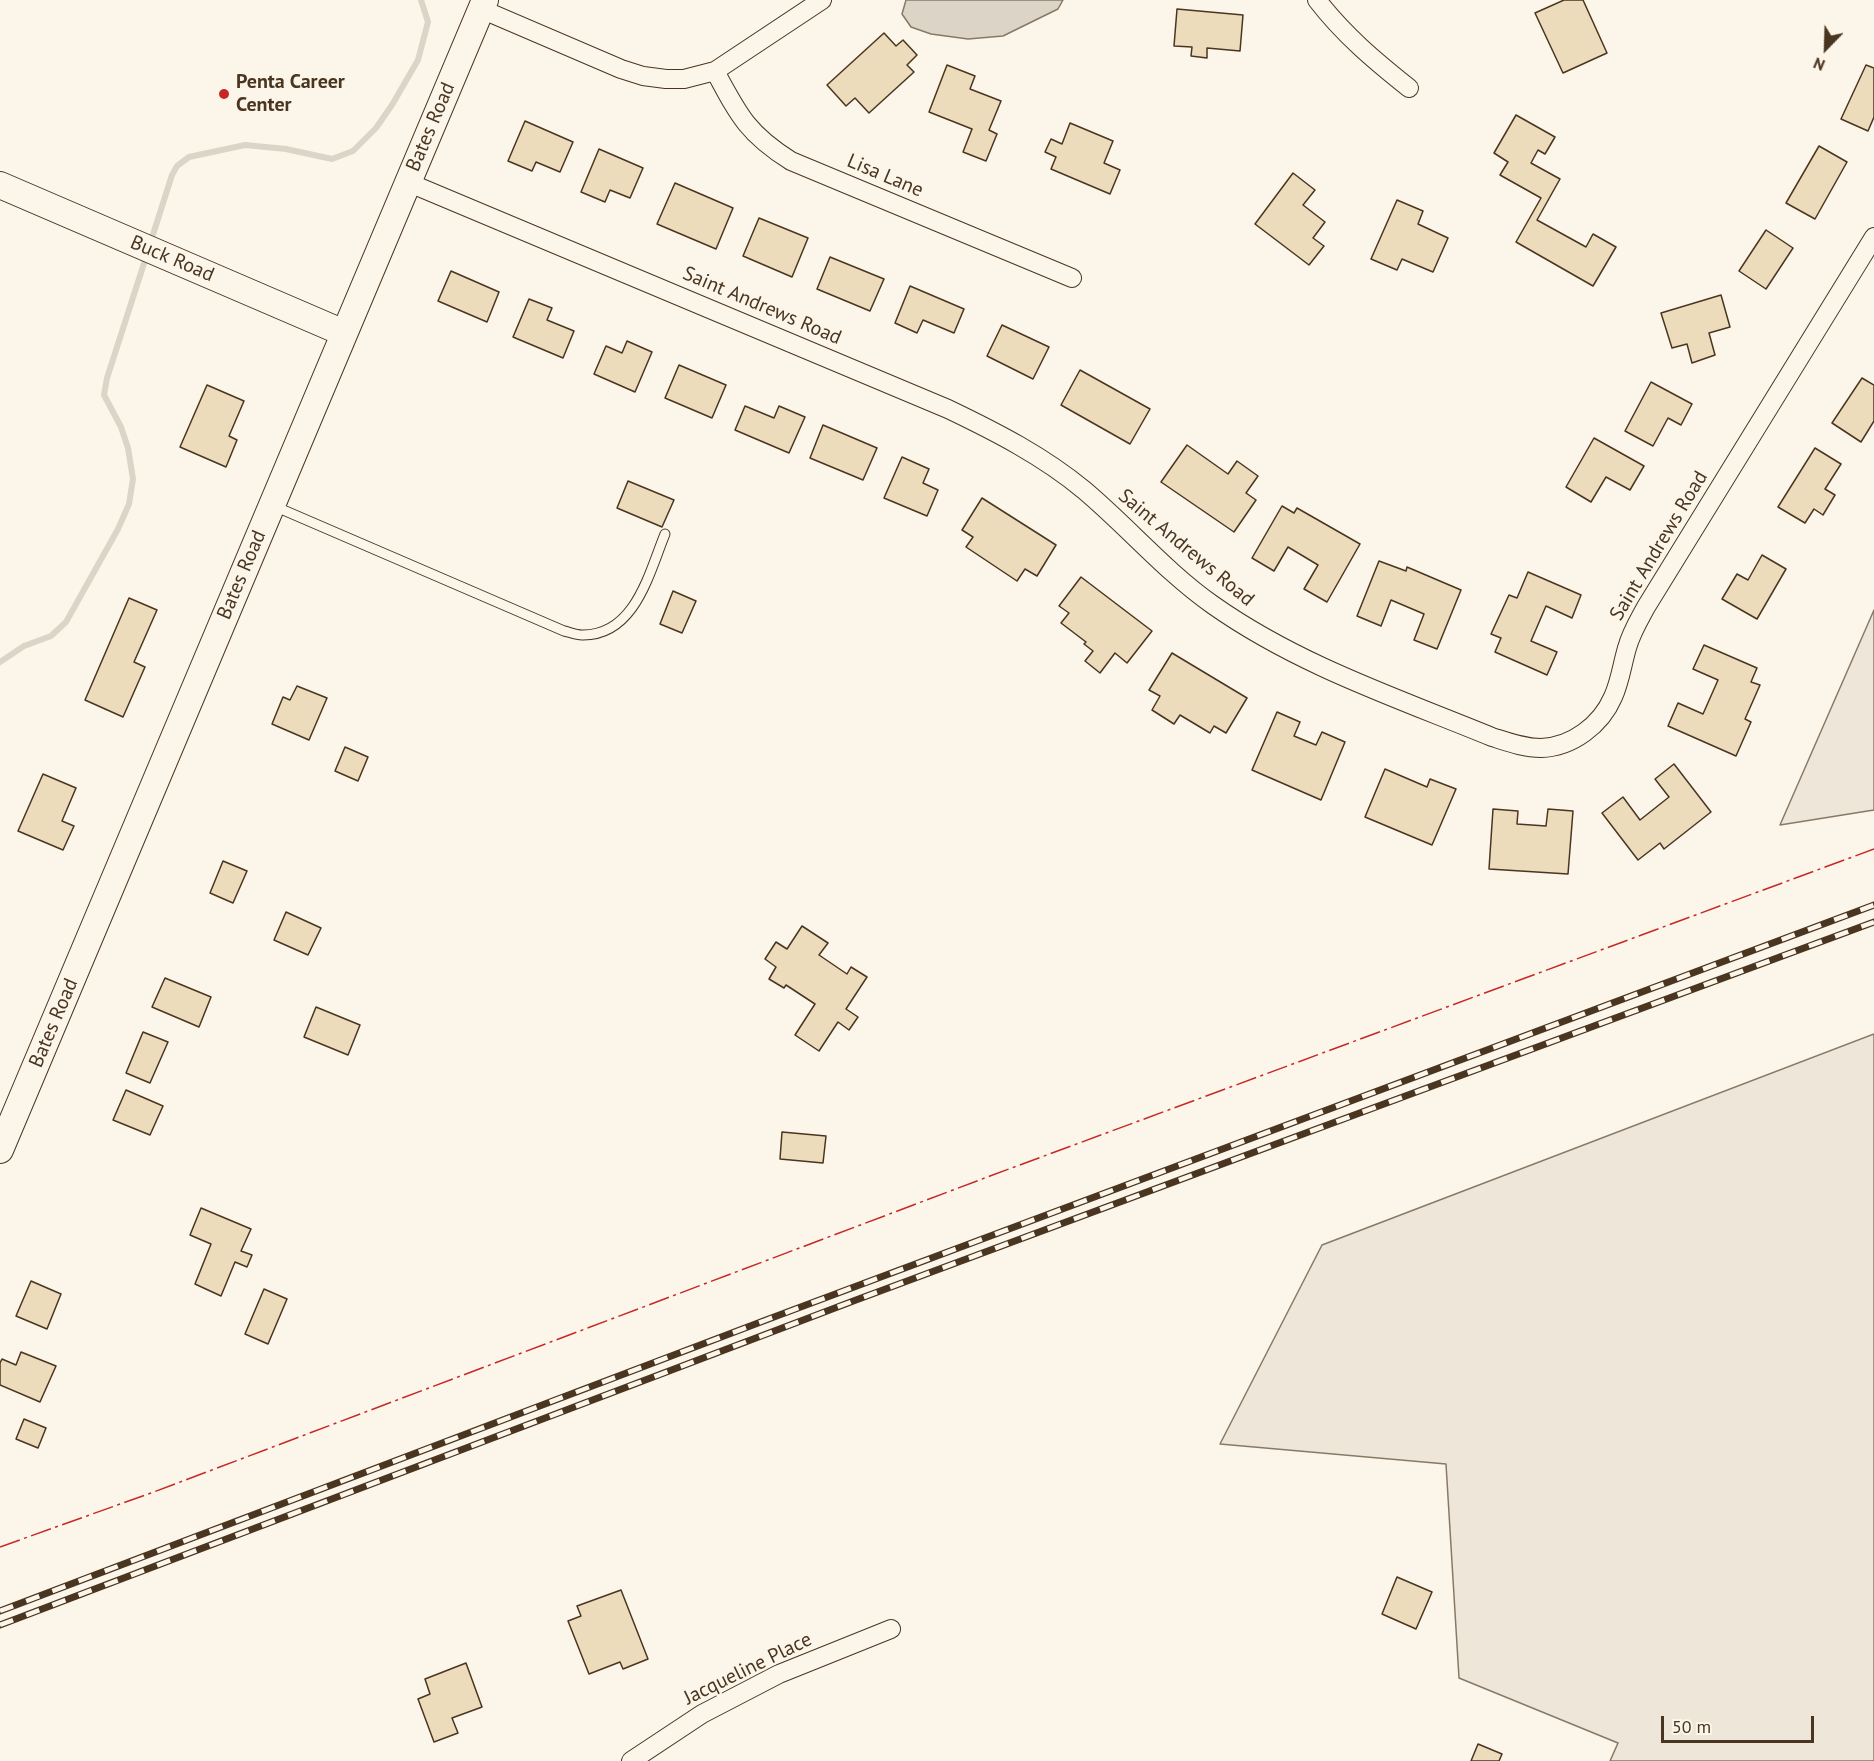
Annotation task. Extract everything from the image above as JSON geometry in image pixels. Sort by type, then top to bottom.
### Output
[{"type":"street","points":[[483,4],[621,69],[643,76],[684,79],[715,71],[822,0]]},
{"type":"street","points":[[1317,0],[1363,51],[1409,88]]},
{"type":"street","name":"Bates Road","points":[[0,1150],[483,4]]},
{"type":"street","name":"Lisa Lane","points":[[715,71],[737,113],[754,134],[791,161],[1072,278]]},
{"type":"street","name":"Saint Andrews Road","points":[[407,182],[976,422],[1047,462],[1084,490],[1211,604],[1256,634],[1305,660],[1492,737],[1517,746],[1540,748],[1576,739],[1591,728],[1604,713],[1613,697],[1634,630],[1646,606],[1874,237]]},
{"type":"street","name":"Buck Road","points":[[0,185],[344,333]]},
{"type":"street","name":"Jacqueline Place","points":[[631,1761],[702,1714],[770,1679],[891,1629]]},
{"type":"lane","points":[[272,506],[564,631],[582,635],[610,630],[631,611],[665,534]]},
{"type":"shaded area","points":[[906,0],[1063,0],[1058,9],[1003,36],[968,39],[931,34],[911,27],[902,14]]},
{"type":"shaded area","points":[[1874,610],[1874,810],[1780,825]]},
{"type":"shaded area","points":[[1874,1034],[1874,1761],[1610,1761],[1618,1743],[1459,1678],[1446,1464],[1220,1444],[1322,1245]]},
{"type":"building","points":[[1564,0],[1583,0],[1607,53],[1563,73],[1535,13]]},
{"type":"building","points":[[1177,9],[1243,15],[1240,51],[1207,48],[1207,58],[1191,56],[1192,47],[1174,46]]},
{"type":"building","points":[[884,33],[896,46],[903,40],[917,55],[907,65],[914,72],[869,113],[855,98],[846,106],[827,85]]},
{"type":"building","points":[[947,65],[975,76],[970,89],[1001,101],[989,130],[997,134],[986,161],[963,152],[972,129],[929,112]]},
{"type":"building","points":[[1866,65],[1874,68],[1874,117],[1868,131],[1841,119]]},
{"type":"building","points":[[1516,115],[1555,137],[1545,154],[1538,150],[1531,163],[1560,179],[1537,220],[1586,247],[1593,234],[1616,247],[1593,286],[1516,242],[1541,198],[1500,175],[1508,162],[1494,153]]},
{"type":"building","points":[[525,121],[573,142],[560,172],[536,162],[532,171],[508,161]]},
{"type":"building","points":[[1070,123],[1113,141],[1104,163],[1120,170],[1110,194],[1051,169],[1056,157],[1045,152],[1051,139],[1062,144]]},
{"type":"building","points":[[1819,146],[1847,162],[1815,219],[1786,203]]},
{"type":"building","points":[[599,149],[643,168],[630,198],[610,190],[605,202],[581,192]]},
{"type":"building","points":[[1293,173],[1315,190],[1303,205],[1325,222],[1313,238],[1324,246],[1309,265],[1255,224]]},
{"type":"building","points":[[675,183],[733,208],[716,249],[657,224]]},
{"type":"building","points":[[1397,200],[1423,211],[1418,224],[1448,238],[1433,272],[1402,259],[1397,270],[1371,259]]},
{"type":"building","points":[[759,218],[808,238],[792,277],[743,256]]},
{"type":"building","points":[[1766,230],[1793,248],[1766,289],[1739,271]]},
{"type":"building","points":[[830,257],[884,279],[870,311],[817,289]]},
{"type":"building","points":[[451,271],[499,292],[487,322],[438,301]]},
{"type":"building","points":[[910,286],[964,309],[954,333],[923,320],[917,333],[895,323]]},
{"type":"building","points":[[1721,295],[1730,327],[1709,333],[1715,355],[1692,363],[1687,344],[1672,348],[1661,313]]},
{"type":"building","points":[[529,299],[552,308],[547,320],[574,331],[563,358],[513,337]]},
{"type":"building","points":[[1002,325],[1049,347],[1033,379],[987,356]]},
{"type":"building","points":[[627,341],[652,352],[635,392],[594,374],[606,346],[622,353]]},
{"type":"building","points":[[679,365],[726,385],[712,418],[665,398]]},
{"type":"building","points":[[1080,370],[1150,409],[1130,444],[1061,405]]},
{"type":"building","points":[[1862,378],[1874,385],[1874,421],[1861,442],[1832,423]]},
{"type":"building","points":[[1651,382],[1692,404],[1681,425],[1668,418],[1653,446],[1625,431]]},
{"type":"building","points":[[207,385],[244,401],[229,436],[237,440],[226,467],[180,447]]},
{"type":"building","points":[[745,406],[774,418],[779,406],[805,417],[789,453],[735,430]]},
{"type":"building","points":[[823,425],[877,448],[863,480],[810,458]]},
{"type":"building","points":[[1594,438],[1644,466],[1630,490],[1606,477],[1591,502],[1566,487]]},
{"type":"building","points":[[1187,445],[1228,474],[1237,461],[1258,476],[1246,493],[1256,500],[1234,532],[1161,482]]},
{"type":"building","points":[[1815,448],[1841,464],[1825,489],[1835,495],[1823,515],[1814,509],[1805,523],[1778,507]]},
{"type":"building","points":[[902,457],[929,469],[923,483],[938,490],[927,516],[884,498]]},
{"type":"building","points":[[628,481],[674,500],[662,527],[617,508]]},
{"type":"building","points":[[982,498],[1056,545],[1037,576],[1025,569],[1017,581],[966,547],[973,537],[962,530]]},
{"type":"building","points":[[1282,506],[1294,513],[1297,508],[1360,544],[1327,602],[1304,589],[1318,565],[1288,547],[1274,571],[1252,558]]},
{"type":"building","points":[[1762,555],[1786,569],[1757,619],[1722,599],[1737,574],[1748,580]]},
{"type":"building","points":[[1379,561],[1406,571],[1407,567],[1461,590],[1437,649],[1414,640],[1424,614],[1391,600],[1381,626],[1357,616]]},
{"type":"building","points":[[1528,572],[1581,595],[1572,618],[1546,606],[1531,641],[1557,652],[1547,675],[1495,652],[1501,638],[1491,634],[1509,595],[1517,598]]},
{"type":"building","points":[[1081,577],[1152,631],[1127,663],[1115,653],[1100,673],[1085,661],[1093,651],[1084,644],[1086,642],[1061,623],[1069,613],[1059,606]]},
{"type":"building","points":[[673,591],[696,601],[682,633],[660,624]]},
{"type":"building","points":[[129,598],[157,610],[134,662],[145,667],[123,717],[85,700]]},
{"type":"building","points":[[1704,645],[1757,668],[1751,682],[1760,685],[1745,719],[1751,722],[1736,756],[1668,726],[1678,703],[1703,714],[1718,680],[1693,669]]},
{"type":"building","points":[[1172,653],[1247,698],[1226,733],[1214,726],[1210,733],[1180,715],[1174,724],[1152,710],[1160,696],[1149,690]]},
{"type":"building","points":[[297,686],[327,698],[309,740],[272,724],[283,697],[290,700]]},
{"type":"building","points":[[1277,712],[1300,722],[1294,736],[1316,745],[1322,732],[1345,742],[1321,800],[1252,770]]},
{"type":"building","points":[[345,747],[368,757],[358,781],[335,771]]},
{"type":"building","points":[[1674,764],[1711,812],[1664,849],[1660,843],[1638,860],[1602,813],[1623,797],[1640,820],[1669,797],[1655,779]]},
{"type":"building","points":[[1385,769],[1427,787],[1430,779],[1456,789],[1432,845],[1365,817]]},
{"type":"building","points":[[43,774],[76,788],[62,821],[74,826],[63,850],[18,831]]},
{"type":"building","points":[[1493,809],[1518,811],[1517,824],[1546,826],[1548,809],[1573,811],[1568,874],[1489,869]]},
{"type":"building","points":[[223,861],[247,871],[233,903],[210,893]]},
{"type":"building","points":[[286,912],[321,928],[308,955],[274,940]]},
{"type":"building","points":[[802,926],[828,943],[819,955],[847,974],[851,967],[867,977],[846,1009],[858,1017],[849,1030],[838,1022],[819,1051],[795,1035],[815,1004],[786,985],[784,988],[769,979],[776,967],[765,959],[776,942],[787,949]]},
{"type":"building","points":[[165,978],[211,997],[199,1027],[152,1007]]},
{"type":"building","points":[[316,1007],[360,1025],[348,1055],[304,1037]]},
{"type":"building","points":[[143,1032],[168,1042],[150,1083],[126,1073]]},
{"type":"building","points":[[126,1090],[163,1106],[150,1135],[113,1120]]},
{"type":"building","points":[[782,1132],[826,1136],[823,1163],[780,1159]]},
{"type":"building","points":[[201,1208],[251,1229],[241,1251],[252,1255],[247,1267],[235,1262],[221,1296],[195,1284],[211,1244],[190,1235]]},
{"type":"building","points":[[31,1281],[61,1294],[47,1329],[16,1316]]},
{"type":"building","points":[[264,1289],[287,1299],[268,1344],[245,1334]]},
{"type":"building","points":[[21,1352],[56,1366],[40,1402],[0,1385],[2,1359],[16,1365]]},
{"type":"building","points":[[24,1419],[46,1428],[38,1448],[16,1439]]},
{"type":"building","points":[[1397,1577],[1432,1592],[1416,1629],[1382,1614]]},
{"type":"building","points":[[621,1590],[648,1659],[623,1669],[620,1662],[589,1674],[568,1621],[581,1616],[577,1606]]},
{"type":"building","points":[[466,1663],[482,1707],[452,1718],[458,1733],[434,1742],[418,1699],[430,1694],[425,1679]]},
{"type":"building","points":[[1478,1744],[1502,1754],[1499,1761],[1471,1761]]},
{"type":"waterway","points":[[150,244],[172,175],[177,166],[189,157],[245,145],[286,149],[332,159],[353,151],[376,128],[418,60],[428,22],[421,0]]},
{"type":"waterway","points":[[0,662],[24,646],[51,636],[66,622],[118,529],[129,504],[133,479],[128,448],[121,427],[104,395],[107,378],[147,254]]},
{"type":"railway","points":[[0,1611],[766,1320],[1874,905]]},
{"type":"railway","points":[[0,1625],[856,1300],[1874,922]]},
{"type":"power","points":[[0,1547],[151,1493],[990,1176],[1874,849]]},
{"type":"place","name":"Penta Career Center","points":[[224,94]]}]
